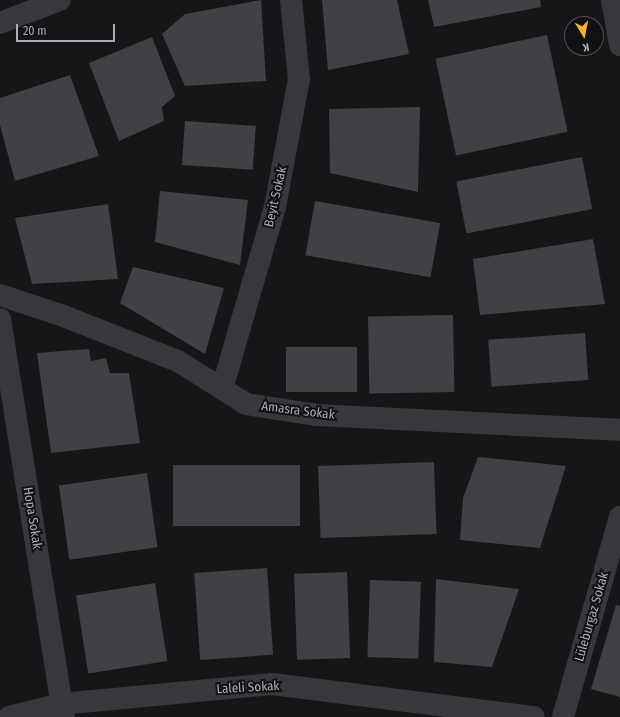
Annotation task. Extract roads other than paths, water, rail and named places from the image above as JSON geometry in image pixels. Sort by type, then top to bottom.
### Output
[{"type":"street","points":[[0,23],[60,0]]},
{"type":"street","name":"Beyit Sokak","points":[[222,389],[275,207],[297,86],[291,0]]},
{"type":"street","points":[[612,0],[620,45]]},
{"type":"street","name":"Amasra Sokak","points":[[0,294],[61,315],[178,361],[246,404],[316,415],[620,430]]},
{"type":"street","name":"Hopa Sokak","points":[[0,319],[63,711]]},
{"type":"street","name":"Lüleburgaz Sokak","points":[[563,717],[620,517]]},
{"type":"street","name":"Laleli Sokak","points":[[9,717],[272,684],[534,717]]}]
